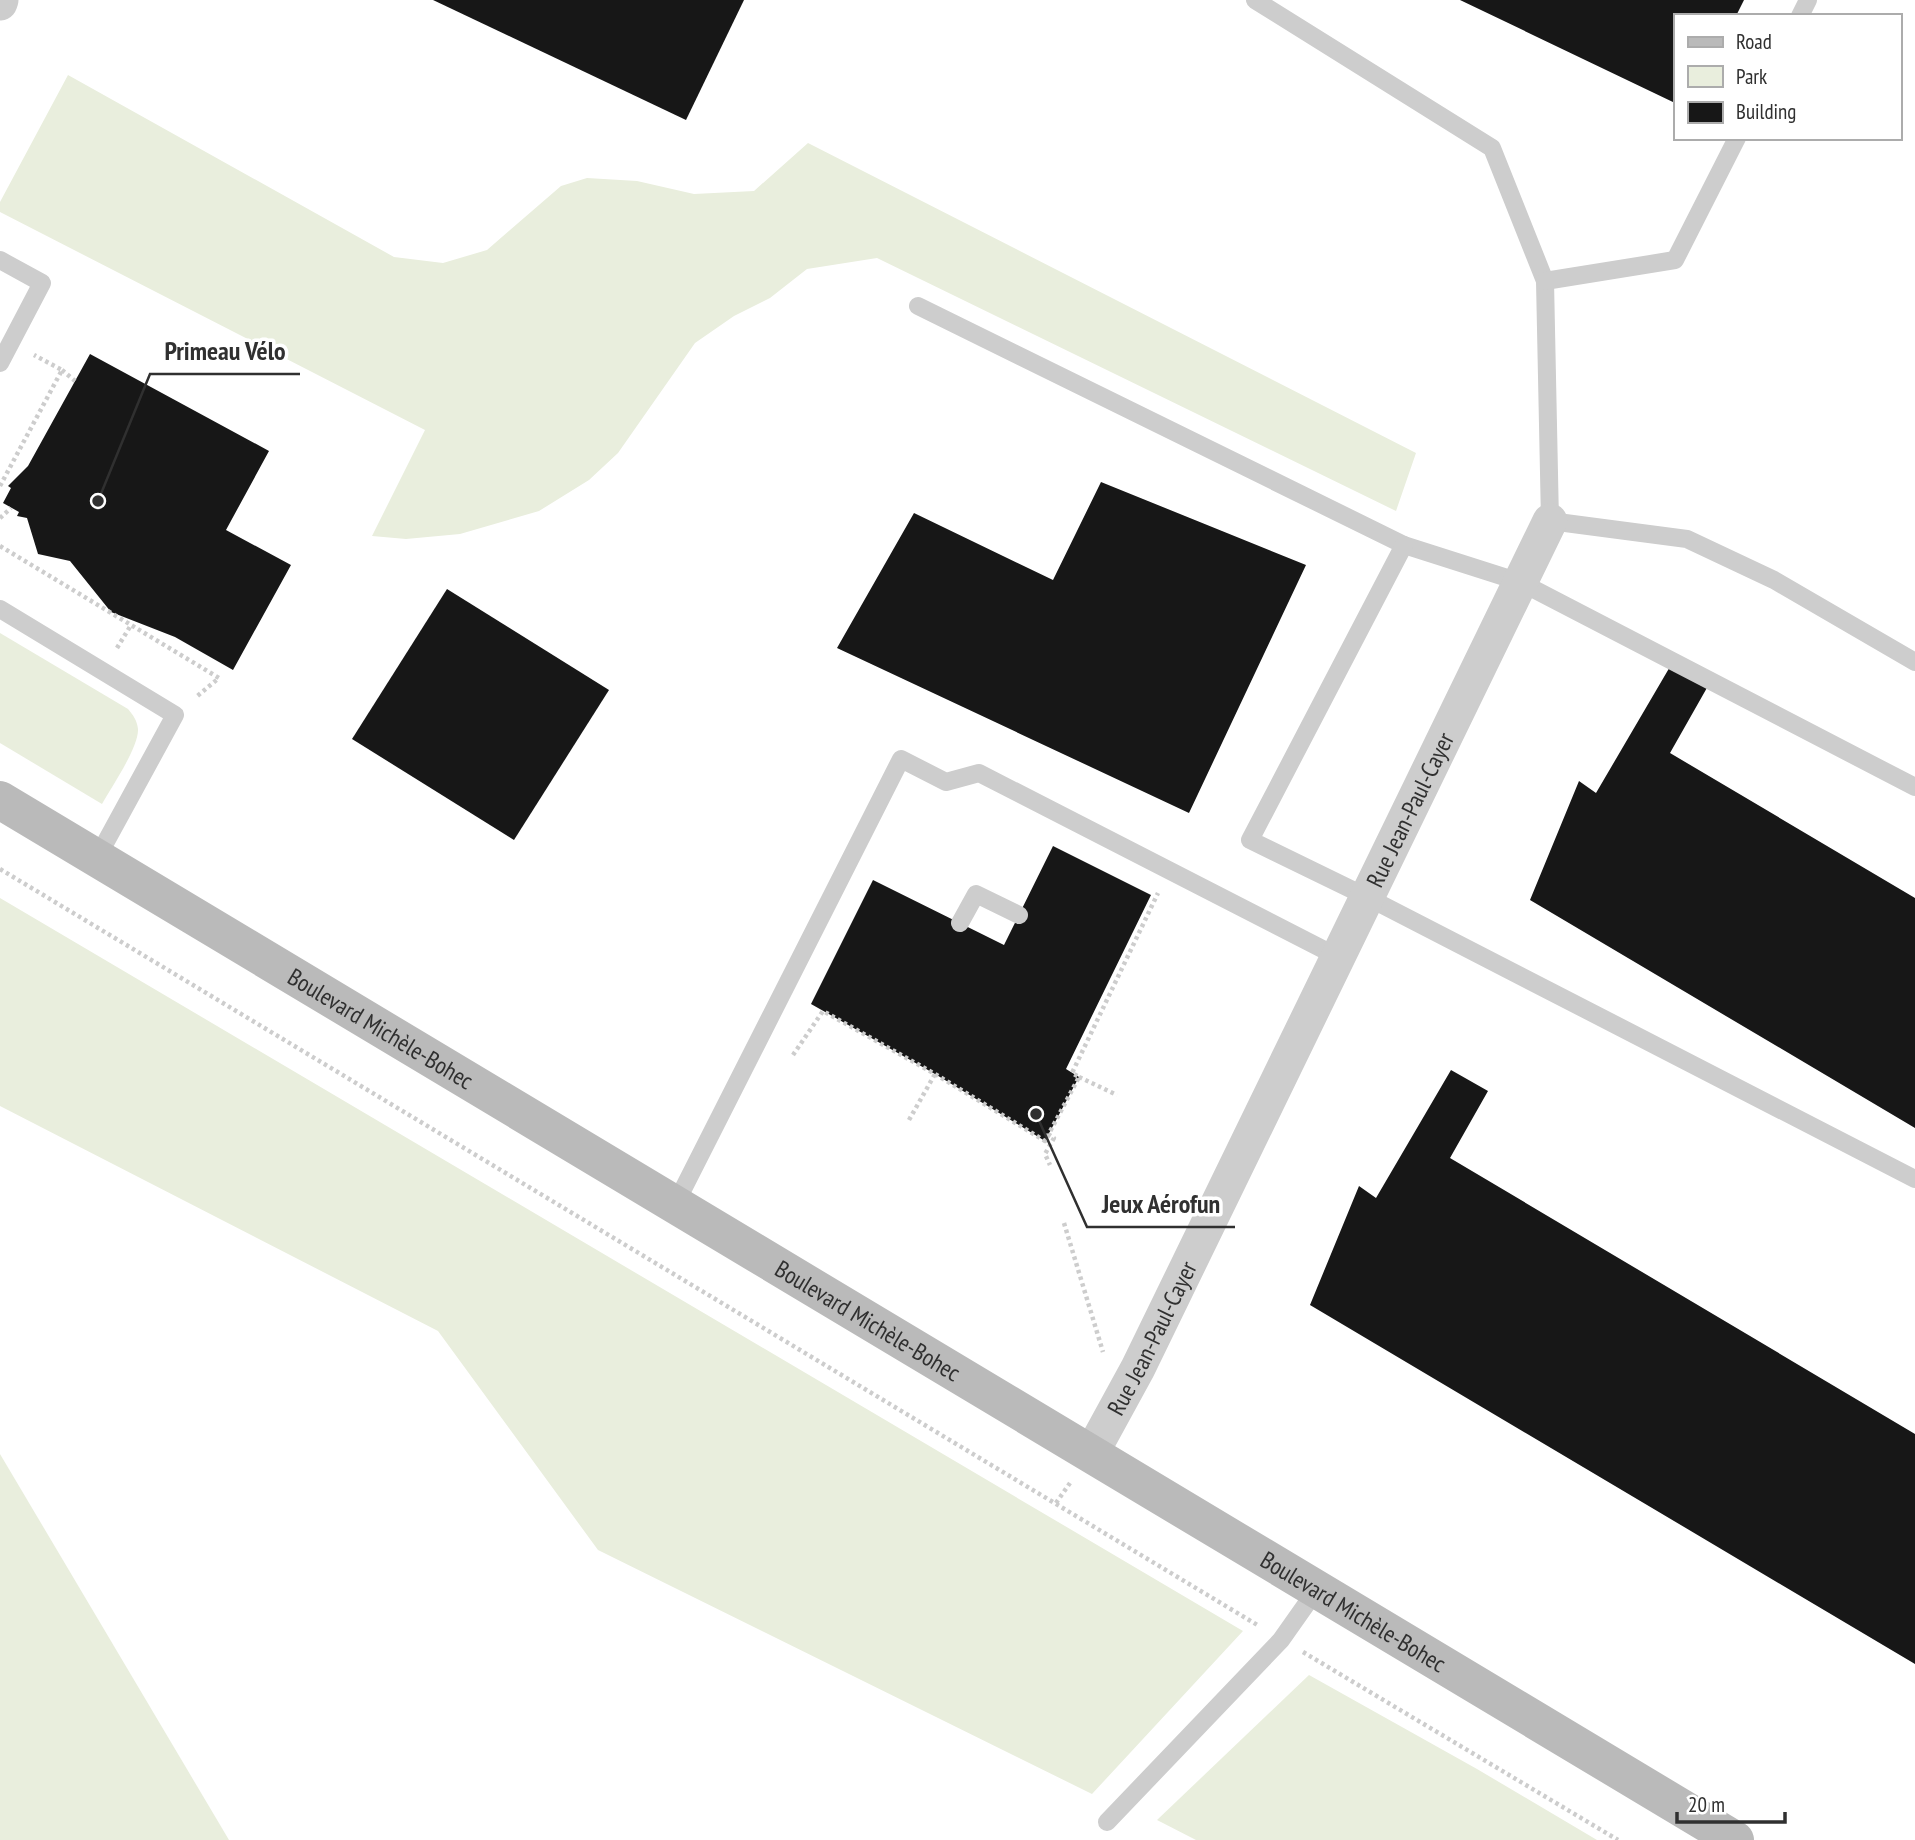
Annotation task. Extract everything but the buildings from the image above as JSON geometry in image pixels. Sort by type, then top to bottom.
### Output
[{"type":"street","name":"Rue Jean-Paul-Cayer","points":[[1091,1454],[1138,1367],[1550,521]]},
{"type":"street","name":"Boulevard Michèle-Bohec","points":[[0,800],[1735,1840]]},
{"type":"lane","points":[[1255,0],[1492,148],[1545,281],[1550,521],[1687,539],[1774,580],[1915,662]]},
{"type":"lane","points":[[1545,281],[1675,260],[1736,140]]},
{"type":"lane","points":[[0,260],[42,283],[0,363]]},
{"type":"lane","points":[[918,306],[1404,545],[1520,582],[1915,787]]},
{"type":"lane","points":[[1404,545],[1250,840],[1367,897],[1915,1179]]},
{"type":"lane","points":[[0,609],[175,715],[97,858]]},
{"type":"lane","points":[[676,1205],[901,758],[946,782],[979,773],[1338,957]]},
{"type":"lane","points":[[960,923],[976,894],[1019,915]]},
{"type":"lane","points":[[1107,1822],[1281,1640],[1317,1589]]},
{"type":"path","points":[[31,354],[62,370],[75,381]]},
{"type":"path","points":[[0,486],[62,370]]},
{"type":"path","points":[[0,518],[11,508]]},
{"type":"path","points":[[0,546],[219,678]]},
{"type":"path","points":[[0,869],[1224,1605]]},
{"type":"path","points":[[1117,1095],[1072,1073],[1160,889]]},
{"type":"path","points":[[793,1055],[823,1011],[935,1074],[1045,1141],[1079,1077]]},
{"type":"path","points":[[909,1121],[935,1074]]},
{"type":"path","points":[[1048,1134],[1054,1138],[1045,1154],[1050,1165]]},
{"type":"path","points":[[1064,1223],[1103,1352]]},
{"type":"path","points":[[1056,1503],[1067,1488]]},
{"type":"path","points":[[1331,1669],[1618,1840]]},
{"type":"green space","points":[[68,75],[394,257],[443,263],[487,250],[561,186],[587,178],[637,181],[694,194],[754,191],[808,143],[1416,453],[1396,511],[877,258],[807,269],[770,298],[734,316],[695,343],[618,453],[589,480],[539,511],[460,534],[406,539],[372,536],[425,430],[0,212],[0,202]]},
{"type":"green space","points":[[0,633],[128,709],[137,723],[134,746],[102,804],[0,743]]},
{"type":"green space","points":[[0,898],[1243,1631],[1092,1794],[598,1550],[438,1331],[0,1106]]},
{"type":"green space","points":[[0,1454],[229,1840],[0,1840]]},
{"type":"green space","points":[[1309,1675],[1597,1840],[1196,1840],[1157,1820]]},
{"type":"place","name":"Primeau Vélo","points":[[98,501]]},
{"type":"place","name":"Jeux Aérofun","points":[[1036,1114]]}]
